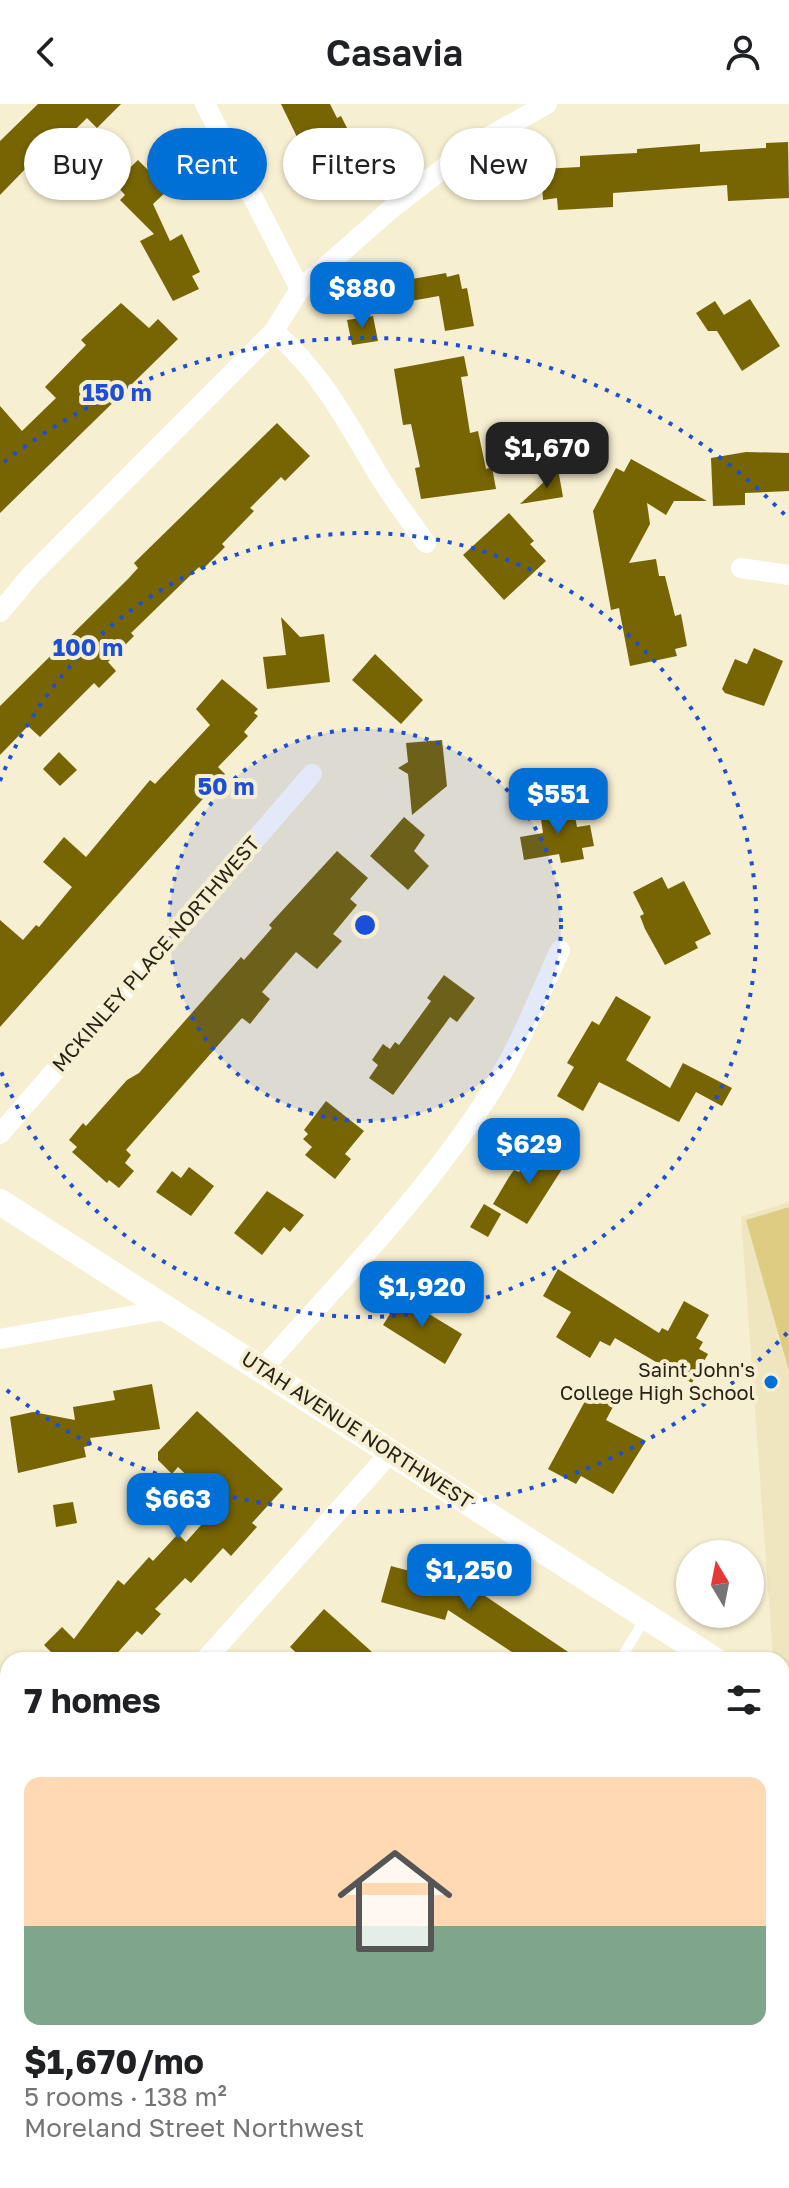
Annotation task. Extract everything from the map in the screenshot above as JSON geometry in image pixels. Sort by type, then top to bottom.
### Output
[{"type":"street","points":[[205,104],[300,289]]},
{"type":"street","points":[[0,612],[32,574],[274,331],[300,289],[447,164],[498,130],[547,104]]},
{"type":"street","points":[[274,331],[296,351],[336,400],[378,473],[426,543]]},
{"type":"street","points":[[741,568],[789,575]]},
{"type":"street","name":"MCKINLEY PLACE NORTHWEST","points":[[0,1134],[312,774]]},
{"type":"street","points":[[262,1369],[400,1213],[461,1135],[520,1040],[560,950]]},
{"type":"street","name":"UTAH AVENUE NORTHWEST","points":[[0,1202],[702,1652]]},
{"type":"street","points":[[0,1339],[169,1309]]},
{"type":"street","points":[[212,1652],[391,1452]]},
{"type":"lane","points":[[625,1652],[648,1616]]},
{"type":"shaded area","name":"Saint John's College High School","points":[[789,1202],[789,1652],[773,1652],[741,1217]]},
{"type":"shaded area","points":[[789,1207],[789,1371],[746,1220]]},
{"type":"building","points":[[38,104],[121,104],[97,128],[87,118],[77,128],[24,128],[24,170],[0,195],[0,141]]},
{"type":"building","points":[[281,104],[330,104],[347,128],[293,128]]},
{"type":"building","points":[[788,142],[789,198],[728,201],[727,185],[613,193],[613,207],[558,210],[556,168],[580,167],[580,156],[637,153],[637,149],[700,144],[700,152],[766,148],[766,143]]},
{"type":"building","points":[[138,160],[147,169],[147,200],[157,200],[153,204],[170,241],[182,234],[200,272],[192,276],[199,289],[173,301],[140,241],[154,234],[120,200],[131,200],[131,167]]},
{"type":"building","points":[[446,273],[447,277],[459,274],[462,289],[467,288],[474,326],[445,331],[439,296],[405,302],[401,281]]},
{"type":"building","points":[[750,299],[780,346],[742,371],[717,331],[708,331],[696,313],[715,301],[724,315]]},
{"type":"building","points":[[121,303],[149,328],[158,319],[178,339],[0,513],[0,406],[22,431],[56,398],[45,387],[86,345],[81,340]]},
{"type":"building","points":[[373,316],[378,341],[352,345],[347,320]]},
{"type":"building","points":[[464,356],[468,376],[461,377],[470,433],[478,431],[486,469],[492,467],[496,489],[421,499],[415,468],[420,467],[411,424],[403,425],[394,369]]},
{"type":"building","points":[[277,423],[310,456],[285,481],[281,477],[250,508],[254,511],[222,544],[225,547],[202,570],[199,567],[131,633],[134,636],[108,662],[116,671],[99,688],[94,683],[40,737],[28,726],[0,755],[0,706],[128,579],[138,568],[134,563]]},
{"type":"building","points":[[746,452],[789,453],[789,491],[745,493],[745,505],[713,506],[711,458]]},
{"type":"building","points":[[631,459],[707,501],[674,501],[666,515],[647,503],[650,524],[629,563],[656,559],[659,576],[665,576],[675,616],[681,614],[687,646],[675,649],[677,656],[630,666],[619,608],[611,610],[593,511],[616,468],[624,472]]},
{"type":"building","points":[[558,469],[563,497],[520,504]]},
{"type":"building","points":[[509,513],[534,541],[530,544],[546,561],[504,600],[463,555]]},
{"type":"building","points":[[281,617],[300,637],[324,634],[330,682],[267,689],[263,657],[286,655]]},
{"type":"building","points":[[754,648],[783,661],[764,706],[725,693],[722,689],[735,659],[747,664]]},
{"type":"building","points":[[375,654],[423,700],[401,724],[352,680]]},
{"type":"building","points":[[222,679],[258,709],[254,713],[258,716],[244,732],[248,736],[218,767],[225,774],[0,1027],[0,920],[23,940],[36,925],[39,927],[72,887],[43,862],[64,837],[86,857],[150,780],[155,784],[210,725],[196,709]]},
{"type":"building","points":[[442,740],[447,786],[412,815],[408,774],[398,768],[408,762],[406,743]]},
{"type":"building","points":[[59,752],[77,770],[60,786],[43,769]]},
{"type":"building","points":[[558,800],[560,814],[574,811],[577,827],[590,825],[594,846],[582,848],[584,859],[561,863],[559,854],[524,860],[520,837],[543,833],[539,804]]},
{"type":"building","points":[[404,817],[425,835],[414,851],[429,866],[408,890],[370,856]]},
{"type":"building","points":[[337,851],[368,878],[350,899],[357,905],[333,934],[342,941],[317,969],[296,952],[262,992],[270,999],[250,1024],[242,1018],[126,1150],[131,1155],[125,1163],[134,1171],[119,1188],[109,1180],[107,1183],[72,1152],[77,1147],[69,1140],[83,1123],[86,1126],[127,1080],[139,1073],[241,957],[244,960],[272,928],[269,925]]},
{"type":"building","points":[[662,877],[668,889],[684,881],[711,934],[695,942],[698,948],[665,965],[645,929],[640,916],[644,914],[633,892]]},
{"type":"building","points":[[444,975],[475,998],[457,1022],[450,1017],[393,1095],[369,1078],[378,1065],[372,1060],[383,1044],[390,1049],[395,1042],[399,1045],[431,1001],[427,998]]},
{"type":"building","points":[[616,996],[651,1017],[626,1060],[670,1088],[683,1063],[732,1088],[722,1106],[696,1092],[679,1122],[599,1082],[583,1111],[557,1096],[574,1067],[567,1063],[592,1021],[599,1025]]},
{"type":"building","points":[[326,1101],[364,1131],[345,1154],[351,1159],[335,1179],[305,1155],[312,1147],[303,1139],[308,1134],[304,1130]]},
{"type":"building","points":[[534,1148],[564,1166],[527,1224],[493,1204],[514,1170],[519,1172]]},
{"type":"building","points":[[189,1167],[214,1186],[191,1216],[156,1192],[172,1171],[181,1178]]},
{"type":"building","points":[[267,1191],[304,1215],[290,1232],[284,1227],[262,1255],[234,1233]]},
{"type":"building","points":[[484,1204],[501,1214],[488,1237],[470,1227]]},
{"type":"building","points":[[558,1269],[659,1333],[662,1328],[668,1331],[684,1301],[709,1315],[696,1338],[703,1342],[699,1349],[708,1354],[692,1383],[615,1338],[610,1346],[600,1341],[590,1358],[556,1337],[571,1312],[543,1296]]},
{"type":"building","points":[[396,1294],[462,1334],[445,1364],[383,1325],[390,1314],[385,1311]]},
{"type":"building","points":[[152,1384],[160,1429],[90,1438],[92,1445],[84,1447],[86,1457],[18,1473],[10,1417],[33,1412],[75,1420],[73,1407],[115,1400],[113,1391]]},
{"type":"building","points":[[590,1392],[614,1405],[606,1420],[646,1441],[613,1494],[581,1476],[576,1484],[548,1469]]},
{"type":"building","points":[[197,1411],[283,1489],[252,1523],[257,1527],[231,1556],[223,1548],[191,1583],[185,1578],[155,1609],[161,1614],[142,1635],[137,1631],[118,1652],[51,1652],[44,1645],[62,1627],[74,1639],[118,1580],[124,1585],[149,1557],[153,1561],[178,1534],[186,1542],[219,1505],[178,1467],[172,1474],[158,1460],[158,1452]]},
{"type":"building","points":[[73,1502],[77,1523],[56,1527],[53,1505]]},
{"type":"building","points":[[391,1566],[428,1576],[429,1571],[460,1579],[568,1652],[512,1652],[448,1610],[445,1620],[381,1602]]},
{"type":"building","points":[[324,1609],[372,1652],[295,1652],[290,1647]]},
{"type":"place","name":"Saint John's College High School","points":[[771,1382]]}]
